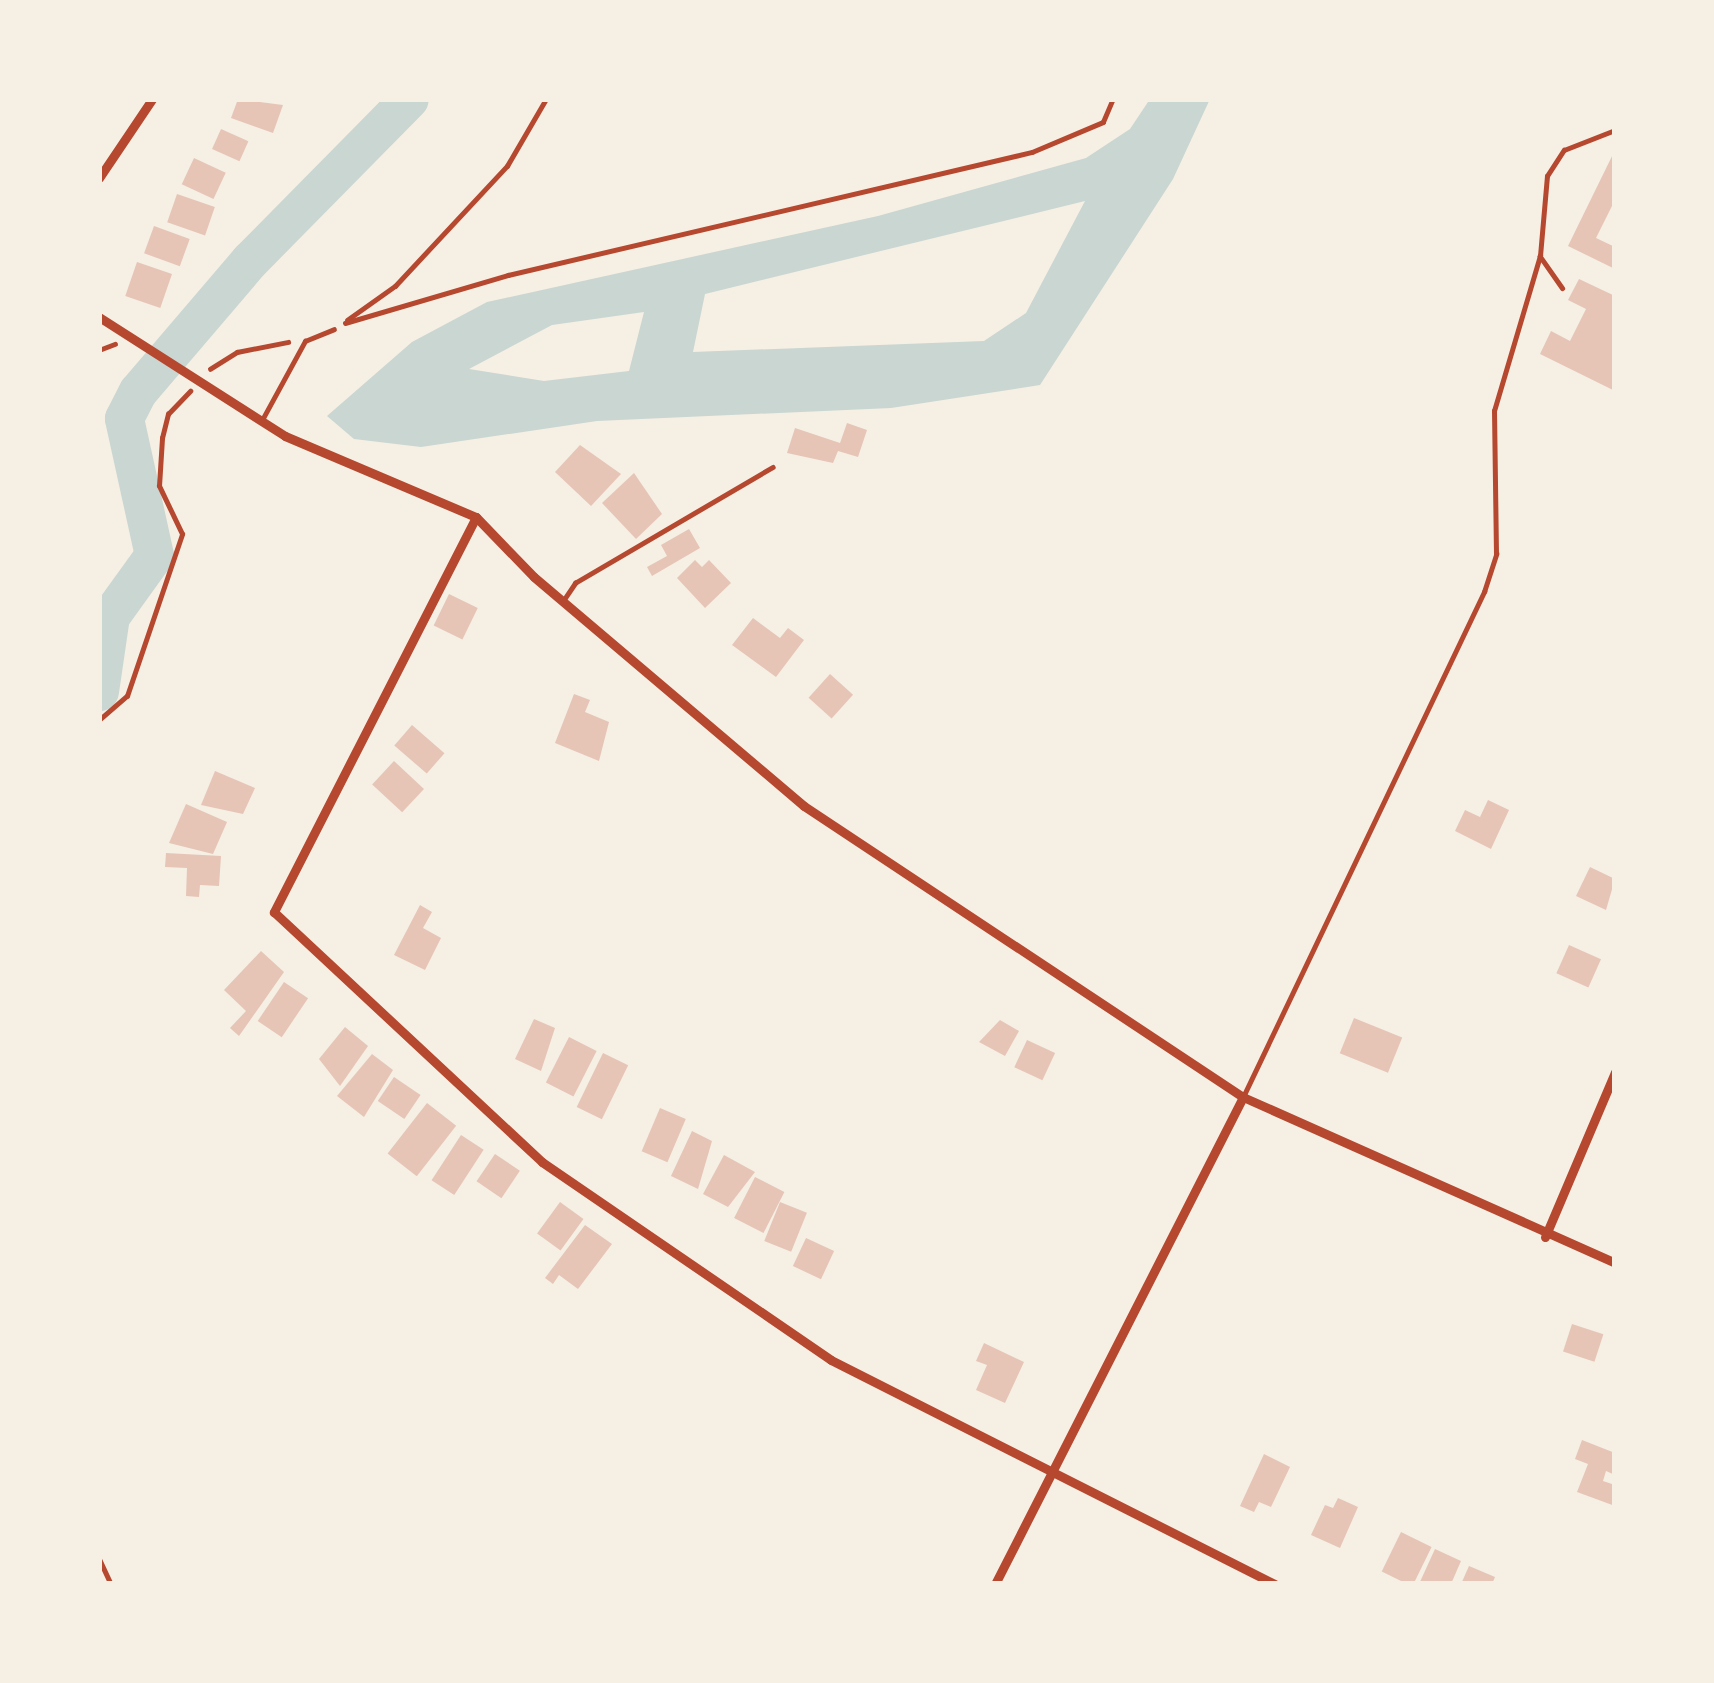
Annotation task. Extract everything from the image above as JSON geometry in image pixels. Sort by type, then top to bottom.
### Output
[{"type":"street","points":[[99,178],[152,99]]},
{"type":"street","points":[[99,317],[261,421],[476,517],[563,601],[804,806],[1243,1097],[1545,1237],[1615,1263]]},
{"type":"street","points":[[476,517],[274,912],[542,1162],[831,1360],[1276,1584]]},
{"type":"street","points":[[1545,1237],[1615,1072]]},
{"type":"street","points":[[995,1584],[1243,1097]]},
{"type":"lane","points":[[1243,1097],[1484,592],[1496,554],[1494,411],[1540,256],[1547,176],[1564,150],[1615,130]]},
{"type":"lane","points":[[1540,256],[1562,288]]},
{"type":"lane","points":[[261,421],[305,341],[334,329]]},
{"type":"lane","points":[[563,601],[575,583],[773,467]]},
{"type":"path","points":[[546,99],[507,166],[395,286],[342,323],[508,275],[1032,152],[1103,122],[1113,99]]},
{"type":"path","points":[[99,720],[127,696],[182,534],[159,486],[168,414],[237,352],[305,341]]},
{"type":"path","points":[[99,1558],[111,1584]]},
{"type":"shaded area","points":[[1150,99],[1210,99],[1173,179],[1040,385],[891,408],[597,421],[421,447],[354,439],[327,416],[412,342],[487,302],[878,216],[1086,158],[1130,129]],"holes":[[[1085,201],[1026,313],[984,341],[693,352],[705,294]],[[644,312],[629,371],[544,381],[469,369],[552,325]]]},
{"type":"building","points":[[238,99],[283,105],[273,133],[231,118]]},
{"type":"building","points":[[221,129],[248,141],[239,161],[212,149]]},
{"type":"building","points":[[1615,150],[1615,200],[1596,238],[1615,247],[1615,269],[1568,246]]},
{"type":"building","points":[[194,158],[226,173],[213,199],[182,184]]},
{"type":"building","points":[[177,194],[215,207],[205,235],[167,222]]},
{"type":"building","points":[[154,226],[190,239],[180,266],[144,253]]},
{"type":"building","points":[[137,262],[172,274],[160,308],[125,296]]},
{"type":"building","points":[[1579,279],[1615,296],[1615,391],[1540,354],[1551,331],[1570,341],[1586,309],[1568,300]]},
{"type":"building","points":[[847,423],[867,430],[858,457],[838,451],[833,463],[787,453],[795,428],[840,443]]},
{"type":"building","points":[[580,445],[621,474],[591,506],[555,472]]},
{"type":"building","points":[[634,473],[662,514],[636,539],[602,503]]},
{"type":"building","points":[[689,529],[700,548],[652,576],[647,567],[667,556],[661,545]]},
{"type":"building","points":[[695,560],[702,567],[709,560],[731,583],[705,608],[677,578]]},
{"type":"building","points":[[449,594],[478,608],[462,639],[434,625]]},
{"type":"building","points":[[753,618],[780,638],[788,628],[804,640],[776,677],[732,645]]},
{"type":"building","points":[[830,674],[853,695],[832,719],[809,698]]},
{"type":"building","points":[[574,694],[590,700],[585,712],[609,722],[599,761],[555,743]]},
{"type":"building","points":[[412,725],[444,753],[427,774],[394,745]]},
{"type":"building","points":[[394,761],[424,789],[402,812],[372,784]]},
{"type":"building","points":[[215,771],[255,788],[243,814],[201,805]]},
{"type":"building","points":[[1488,800],[1509,810],[1491,849],[1455,831],[1465,810],[1480,817]]},
{"type":"building","points":[[186,804],[227,822],[213,854],[169,843]]},
{"type":"building","points":[[166,853],[221,856],[219,886],[200,885],[199,897],[186,896],[187,868],[165,867]]},
{"type":"building","points":[[1590,867],[1615,879],[1606,910],[1576,896]]},
{"type":"building","points":[[420,905],[432,912],[423,928],[441,938],[425,970],[394,955]]},
{"type":"building","points":[[1569,945],[1601,959],[1588,988],[1556,973]]},
{"type":"building","points":[[261,951],[284,972],[239,1036],[230,1028],[246,1011],[224,990]]},
{"type":"building","points":[[284,982],[308,998],[282,1037],[258,1021]]},
{"type":"building","points":[[1354,1018],[1402,1037],[1388,1073],[1340,1053]]},
{"type":"building","points":[[534,1019],[555,1028],[541,1071],[515,1059]]},
{"type":"building","points":[[1000,1020],[1019,1031],[1005,1056],[979,1042]]},
{"type":"building","points":[[345,1027],[368,1046],[340,1086],[319,1059]]},
{"type":"building","points":[[569,1037],[597,1051],[573,1097],[546,1082]]},
{"type":"building","points":[[1027,1040],[1055,1053],[1042,1080],[1014,1067]]},
{"type":"building","points":[[603,1053],[628,1065],[602,1119],[577,1107]]},
{"type":"building","points":[[372,1054],[393,1070],[364,1117],[337,1096]]},
{"type":"building","points":[[394,1077],[421,1095],[404,1119],[378,1101]]},
{"type":"building","points":[[427,1103],[456,1126],[417,1176],[388,1153]]},
{"type":"building","points":[[660,1108],[686,1119],[667,1162],[642,1151]]},
{"type":"building","points":[[692,1131],[712,1141],[698,1189],[671,1176]]},
{"type":"building","points":[[461,1135],[484,1150],[454,1195],[432,1180]]},
{"type":"building","points":[[495,1154],[520,1171],[501,1198],[477,1181]]},
{"type":"building","points":[[724,1155],[755,1172],[728,1207],[703,1194]]},
{"type":"building","points":[[755,1177],[784,1192],[764,1233],[734,1218]]},
{"type":"building","points":[[560,1202],[583,1219],[561,1251],[537,1234]]},
{"type":"building","points":[[780,1202],[807,1213],[791,1252],[764,1241]]},
{"type":"building","points":[[585,1225],[612,1244],[578,1289],[559,1275],[553,1284],[545,1278]]},
{"type":"building","points":[[806,1238],[834,1251],[821,1279],[793,1266]]},
{"type":"building","points":[[1572,1324],[1603,1334],[1594,1362],[1563,1352]]},
{"type":"building","points":[[984,1343],[1024,1362],[1005,1403],[976,1390],[987,1365],[976,1361]]},
{"type":"building","points":[[1582,1440],[1615,1453],[1615,1475],[1606,1471],[1603,1481],[1615,1485],[1615,1506],[1577,1492],[1588,1464],[1575,1459]]},
{"type":"building","points":[[1264,1454],[1290,1467],[1271,1507],[1259,1502],[1254,1512],[1240,1506]]},
{"type":"building","points":[[1338,1498],[1358,1507],[1340,1548],[1311,1535],[1325,1505],[1333,1508]]},
{"type":"building","points":[[1401,1532],[1432,1547],[1413,1584],[1382,1572]]},
{"type":"building","points":[[1435,1549],[1461,1561],[1451,1584],[1419,1584]]},
{"type":"building","points":[[1469,1566],[1495,1577],[1492,1584],[1461,1584]]},
{"type":"waterway","points":[[99,691],[110,616],[154,555],[124,418],[138,391],[250,260],[409,99]]}]
